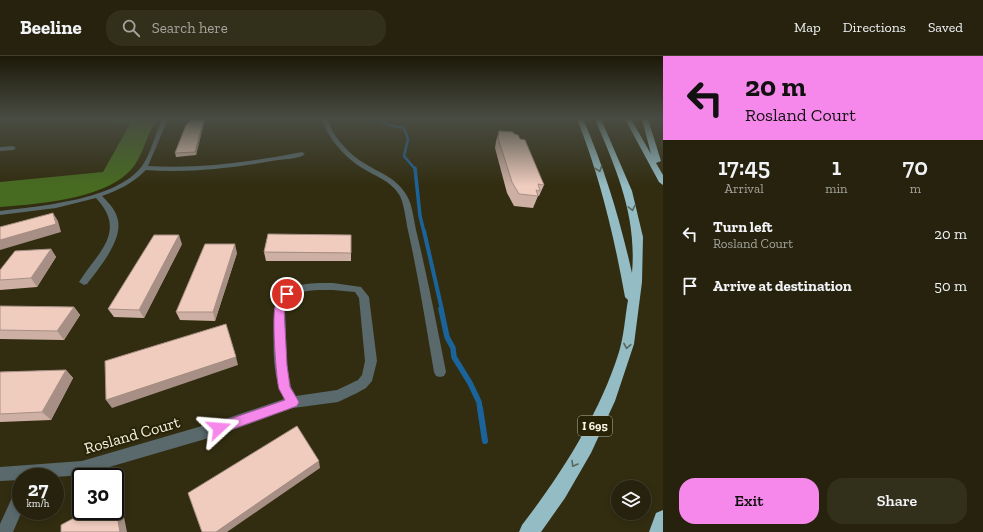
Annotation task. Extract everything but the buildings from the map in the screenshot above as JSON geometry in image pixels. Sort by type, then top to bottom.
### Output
[{"type":"highway","points":[[589,141],[610,201],[620,238],[634,308]]},
{"type":"highway","name":"I 695","points":[[529,532],[550,505],[589,440],[625,353],[634,308],[638,237],[632,205],[621,171],[608,141]]},
{"type":"highway","points":[[640,141],[662,180]]},
{"type":"highway","points":[[651,141],[662,180]]},
{"type":"highway","points":[[658,532],[663,520]]},
{"type":"street","points":[[0,213],[53,206],[97,195],[127,181],[143,168],[156,141]]},
{"type":"street","points":[[338,141],[353,158],[362,165],[393,182],[404,197],[408,209],[440,372]]},
{"type":"street","points":[[0,148],[12,148]]},
{"type":"street","points":[[143,168],[178,170],[216,168],[302,154]]},
{"type":"street","points":[[84,282],[107,248],[115,231],[114,218],[110,209],[97,195]]},
{"type":"street","name":"Rosland Court","points":[[64,470],[82,468],[219,428],[293,402],[338,396],[362,384],[368,377],[370,361],[365,304],[362,293],[358,289],[338,287],[301,289],[287,294],[282,302],[279,309],[281,365],[285,388],[293,402]]},
{"type":"street","name":"Rosland Court","points":[[0,474],[12,474]]},
{"type":"street","points":[[4,532],[12,514]]},
{"type":"green space","points":[[120,141],[146,141],[136,163],[125,175],[111,185],[93,192],[54,201],[0,207],[0,182],[103,172]]},
{"type":"waterway","points":[[407,141],[404,156],[415,169]]},
{"type":"waterway","points":[[415,168],[420,216],[424,232]]},
{"type":"waterway","points":[[424,231],[442,310]]},
{"type":"waterway","points":[[441,309],[447,337],[453,348],[454,357],[470,383],[479,402],[480,409]]},
{"type":"waterway","points":[[480,408],[485,441]]},
{"type":"route","points":[[219,428],[293,402],[285,388],[281,365],[279,309],[287,294]]}]
